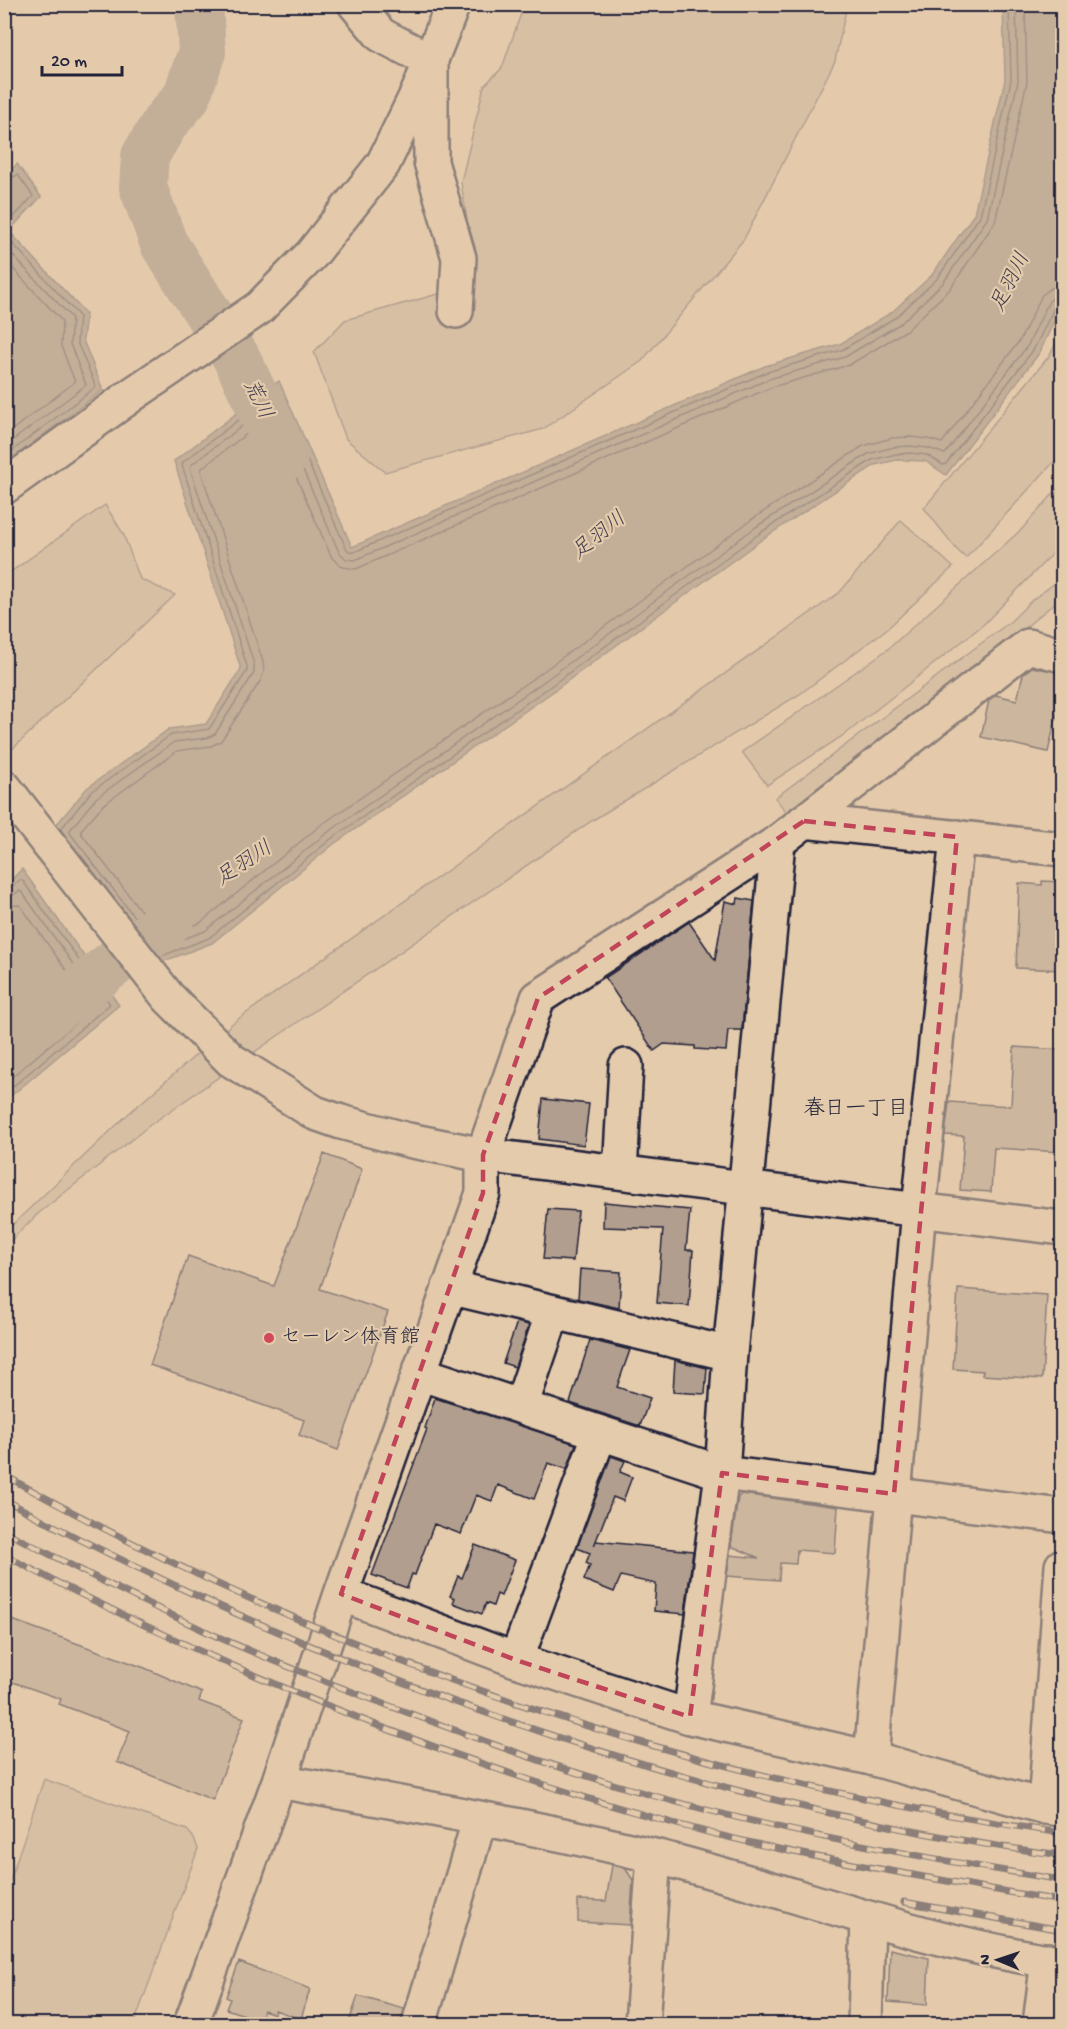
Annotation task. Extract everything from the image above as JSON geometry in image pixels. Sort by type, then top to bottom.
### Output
[{"type":"street","points":[[355,4],[381,35],[431,61]]},
{"type":"street","points":[[4,487],[133,394],[259,308],[312,254],[382,164],[419,90],[453,4]]},
{"type":"street","points":[[431,61],[430,162],[459,258],[456,311]]},
{"type":"street","points":[[191,2025],[279,1781],[340,1594],[483,1193],[483,1155],[538,998],[778,842],[1028,646],[1062,655]]},
{"type":"street","points":[[4,788],[168,996],[231,1060],[315,1113],[408,1140],[483,1155],[1062,1228]]},
{"type":"street","points":[[804,821],[1062,849]]},
{"type":"street","points":[[871,1758],[919,1209],[957,837]]},
{"type":"street","points":[[690,1717],[722,1473],[729,1354],[778,842]]},
{"type":"street","points":[[620,1172],[626,1066]]},
{"type":"street","points":[[449,1287],[729,1354]]},
{"type":"street","points":[[521,1406],[553,1311]]},
{"type":"street","points":[[419,1372],[722,1473],[1062,1516]]},
{"type":"street","points":[[516,1660],[600,1433]]},
{"type":"street","points":[[340,1594],[516,1660],[690,1717],[871,1758],[1054,1808],[1062,1566]]},
{"type":"street","points":[[279,1781],[480,1818],[654,1856],[868,1918],[956,1941],[1055,1962],[1041,2025]]},
{"type":"street","points":[[419,2025],[480,1818]]},
{"type":"street","points":[[642,2025],[654,1856]]},
{"type":"street","points":[[865,2025],[868,1918]]},
{"type":"highlighted area","points":[[804,821],[957,837],[894,1494],[722,1473],[690,1717],[516,1660],[341,1594],[483,1193],[483,1155],[538,998]]},
{"type":"shaded area","points":[[524,5],[847,5],[835,61],[744,239],[642,361],[543,429],[385,472],[346,439],[314,352],[345,320],[438,294],[471,246],[461,182],[484,86],[502,68]]},
{"type":"shaded area","points":[[1062,330],[1062,453],[966,558],[924,508],[1050,355]]},
{"type":"shaded area","points":[[1062,484],[1062,544],[984,624],[847,733],[767,785],[742,752],[888,649],[1022,529]]},
{"type":"shaded area","points":[[105,505],[123,533],[140,579],[175,595],[5,756],[5,576]]},
{"type":"shaded area","points":[[901,520],[953,567],[888,628],[800,694],[593,820],[150,1125],[39,1213],[5,1246],[5,1232],[128,1114],[234,1022],[840,592]]},
{"type":"shaded area","points":[[1062,578],[1062,597],[793,820],[775,798],[1011,621],[1032,600]]},
{"type":"shaded area","points":[[44,1779],[187,1830],[198,1849],[134,2024],[5,2024],[5,1895]]},
{"type":"water","points":[[1003,5],[1062,5],[1062,303],[1040,352],[946,475],[925,461],[897,460],[875,465],[764,538],[551,693],[334,844],[212,943],[154,965],[51,831],[87,788],[169,729],[206,724],[241,669],[174,461],[279,381],[352,547],[765,366],[840,344],[892,312],[932,275],[974,214],[1005,80]]},
{"type":"water","points":[[17,164],[41,197],[9,231],[86,314],[83,340],[103,390],[5,464],[4,177]]},
{"type":"water","points":[[22,869],[119,1005],[5,1101],[5,886]]},
{"type":"building","points":[[1032,667],[1062,673],[1062,692],[1048,752],[981,737],[989,700],[996,695],[1017,700],[1023,674]]},
{"type":"building","points":[[1042,881],[1062,882],[1062,970],[1016,968],[1019,883],[1042,885]]},
{"type":"building","points":[[738,898],[754,901],[742,1030],[728,1030],[726,1051],[664,1044],[654,1051],[605,978],[689,922],[715,960],[725,901],[737,904]]},
{"type":"building","points":[[1014,1047],[1062,1050],[1060,1113],[1062,1114],[1062,1152],[994,1148],[991,1192],[960,1190],[964,1136],[945,1135],[949,1102],[1011,1106]]},
{"type":"building","points":[[543,1099],[589,1104],[584,1145],[539,1139]]},
{"type":"building","name":"セーレン体育館","points":[[324,1154],[362,1169],[320,1289],[388,1312],[338,1450],[299,1435],[304,1420],[150,1365],[188,1256],[274,1286]]},
{"type":"building","points":[[604,1202],[690,1210],[686,1250],[693,1250],[689,1306],[657,1303],[663,1229],[603,1227]]},
{"type":"building","points":[[548,1209],[578,1211],[573,1261],[543,1259]]},
{"type":"building","points":[[580,1269],[621,1272],[619,1308],[578,1299]]},
{"type":"building","points":[[958,1289],[1047,1295],[1042,1379],[982,1375],[983,1371],[953,1369]]},
{"type":"building","points":[[517,1322],[529,1325],[515,1367],[503,1363]]},
{"type":"building","points":[[590,1340],[630,1350],[617,1387],[650,1398],[640,1426],[570,1403]]},
{"type":"building","points":[[675,1360],[707,1368],[705,1394],[673,1392]]},
{"type":"building","points":[[435,1398],[576,1444],[567,1469],[548,1463],[534,1499],[498,1485],[492,1501],[476,1495],[461,1534],[434,1524],[415,1575],[412,1574],[407,1588],[372,1575],[427,1429],[425,1428]]},
{"type":"building","points":[[611,1456],[625,1461],[620,1472],[632,1477],[623,1501],[613,1497],[594,1546],[596,1541],[693,1551],[685,1614],[654,1611],[656,1584],[621,1576],[614,1592],[584,1580],[590,1565],[586,1563],[590,1553],[577,1548]]},
{"type":"building","points":[[742,1494],[838,1507],[835,1553],[797,1550],[796,1564],[780,1563],[779,1580],[727,1576],[730,1555],[759,1558],[731,1546],[738,1497]]},
{"type":"building","points":[[475,1545],[515,1560],[501,1596],[497,1594],[493,1606],[486,1603],[482,1614],[453,1603],[455,1598],[450,1596],[458,1576],[462,1578]]},
{"type":"building","points":[[4,1617],[145,1668],[202,1693],[199,1701],[244,1718],[213,1800],[117,1762],[130,1731],[59,1704],[61,1699],[4,1679]]},
{"type":"building","points":[[612,1865],[625,1868],[633,1880],[630,1925],[578,1922],[578,1900],[606,1901]]},
{"type":"building","points":[[890,1949],[929,1958],[927,2005],[888,2002]]},
{"type":"building","points":[[239,1962],[310,1989],[301,2019],[275,2010],[274,2014],[264,2010],[260,2020],[226,2009],[230,1999],[226,1997]]},
{"type":"building","points":[[358,1996],[404,2009],[401,2025],[348,2025]]},
{"type":"waterway","name":"荒川","points":[[199,4],[202,52],[186,98],[166,121],[145,156],[143,187],[164,244],[236,357],[284,457]]},
{"type":"waterway","name":"足羽川","points":[[4,1049],[171,919]]},
{"type":"railway","points":[[4,1475],[128,1541],[255,1601],[385,1655],[517,1703],[651,1745],[787,1781],[924,1810],[1062,1833]]},
{"type":"railway","points":[[4,1499],[130,1564],[270,1629],[401,1682],[533,1729],[668,1771],[817,1810],[939,1836],[1062,1855]]},
{"type":"railway","points":[[4,1531],[162,1611],[243,1648],[381,1703],[565,1769],[696,1807],[800,1832],[957,1863],[1062,1880]]},
{"type":"railway","points":[[4,1555],[82,1595],[242,1670],[323,1704],[487,1766],[655,1818],[761,1845],[869,1867],[1062,1901]]},
{"type":"railway","points":[[904,1902],[1062,1930]]},
{"type":"place","name":"セーレン体育館","points":[[269,1338]]},
{"type":"district","name":"春日一丁目","points":[[856,1110]]}]
